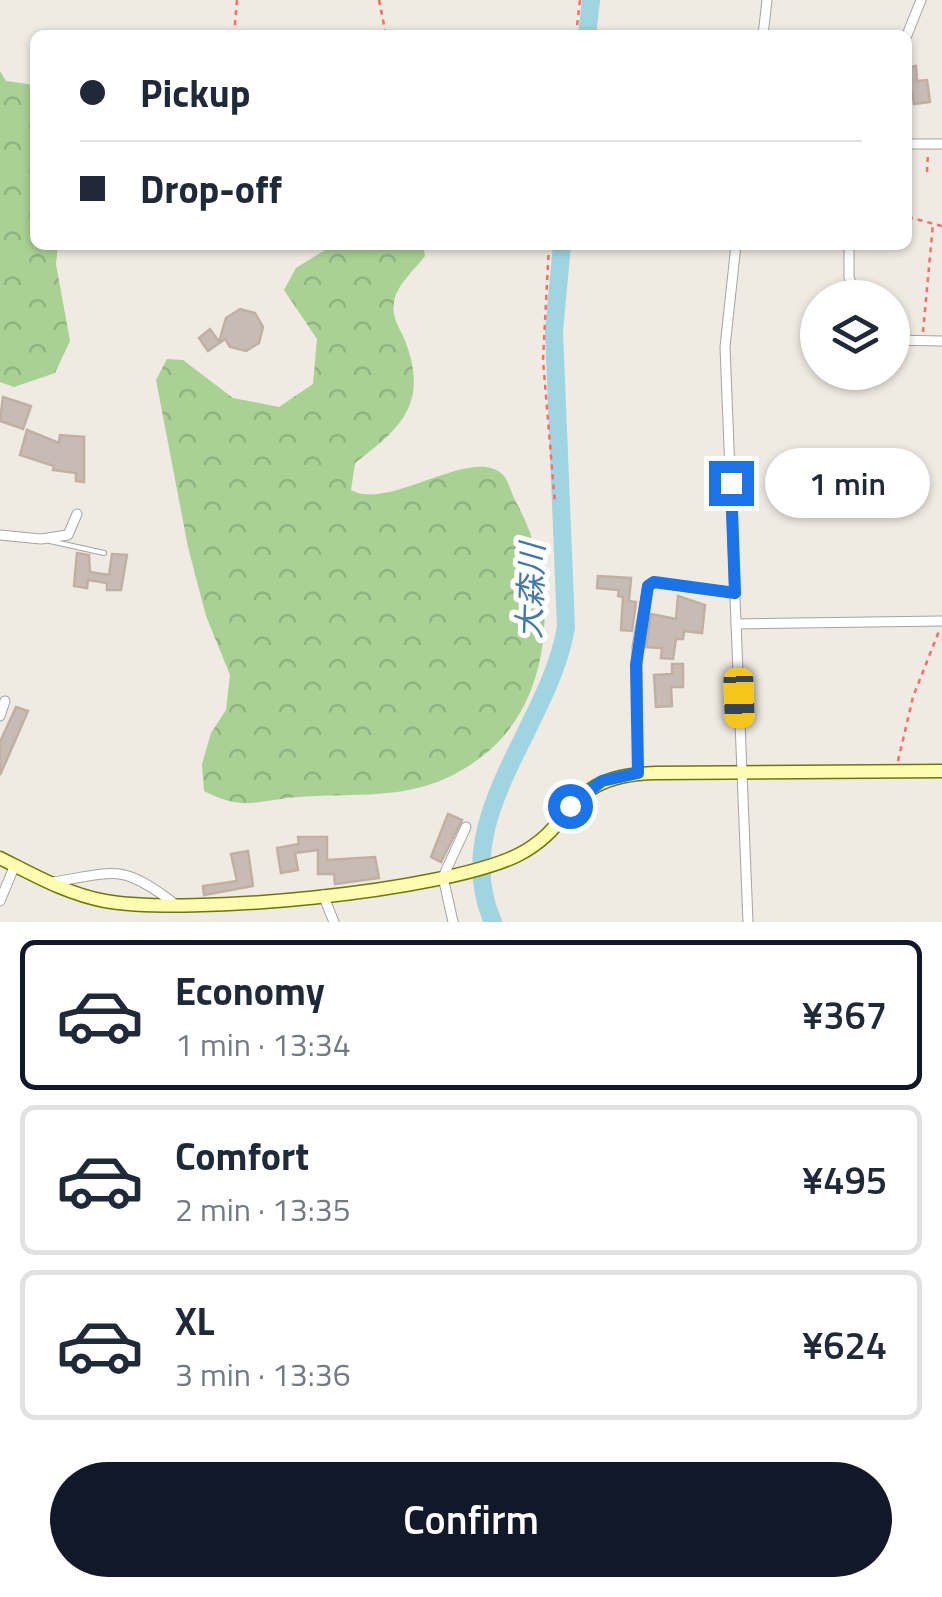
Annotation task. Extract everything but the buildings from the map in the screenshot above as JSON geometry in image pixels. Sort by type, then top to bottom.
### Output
[{"type":"street","points":[[764,30],[767,0]]},
{"type":"street","points":[[909,30],[921,0]]},
{"type":"street","points":[[912,144],[942,144]]},
{"type":"street","points":[[735,250],[726,318],[748,922]]},
{"type":"street","points":[[849,250],[850,280]]},
{"type":"street","points":[[910,341],[942,341]]},
{"type":"street","points":[[0,535],[41,539],[68,534],[77,514]]},
{"type":"street","points":[[638,773],[636,665],[648,586],[654,582],[735,593]]},
{"type":"street","points":[[736,624],[942,623]]},
{"type":"street","points":[[0,716],[5,701]]},
{"type":"street","points":[[0,858],[50,882],[107,901],[175,904],[322,895],[443,877],[524,852],[592,786],[638,773],[942,771]]},
{"type":"street","points":[[453,922],[443,877],[466,827]]},
{"type":"street","points":[[0,901],[15,865]]},
{"type":"street","points":[[50,882],[119,872],[141,878],[175,904]]},
{"type":"street","points":[[322,895],[334,922]]},
{"type":"lane","points":[[41,539],[104,553]]},
{"type":"path","points":[[234,30],[237,0]]},
{"type":"path","points":[[379,0],[385,30]]},
{"type":"path","points":[[577,30],[580,0]]},
{"type":"path","points":[[928,146],[928,172]]},
{"type":"path","points":[[912,218],[942,226]]},
{"type":"path","points":[[922,341],[933,224]]},
{"type":"path","points":[[549,250],[543,360],[556,504]]},
{"type":"path","points":[[896,771],[913,697],[942,623]]},
{"type":"green space","points":[[0,71],[6,81],[30,84],[30,250],[57,250],[56,264],[70,341],[55,373],[14,387],[0,382]]},
{"type":"green space","points":[[325,250],[424,250],[425,256],[395,296],[393,308],[413,367],[411,401],[396,427],[355,463],[351,490],[386,493],[472,467],[490,468],[503,475],[530,533],[539,566],[543,637],[537,672],[525,704],[506,734],[458,772],[414,789],[241,803],[204,791],[202,764],[211,733],[226,710],[230,675],[206,616],[188,547],[156,380],[167,359],[183,360],[233,398],[279,407],[313,384],[317,339],[284,290],[296,268]]},
{"type":"waterway","name":"大森川","points":[[588,30],[591,0]]},
{"type":"waterway","name":"大森川","points":[[493,922],[482,884],[483,846],[506,773],[556,664],[566,627],[554,331],[562,250]]},
{"type":"route","points":[[570,806],[602,781],[638,773],[636,665],[648,586],[654,582],[735,593],[731,483]]}]
